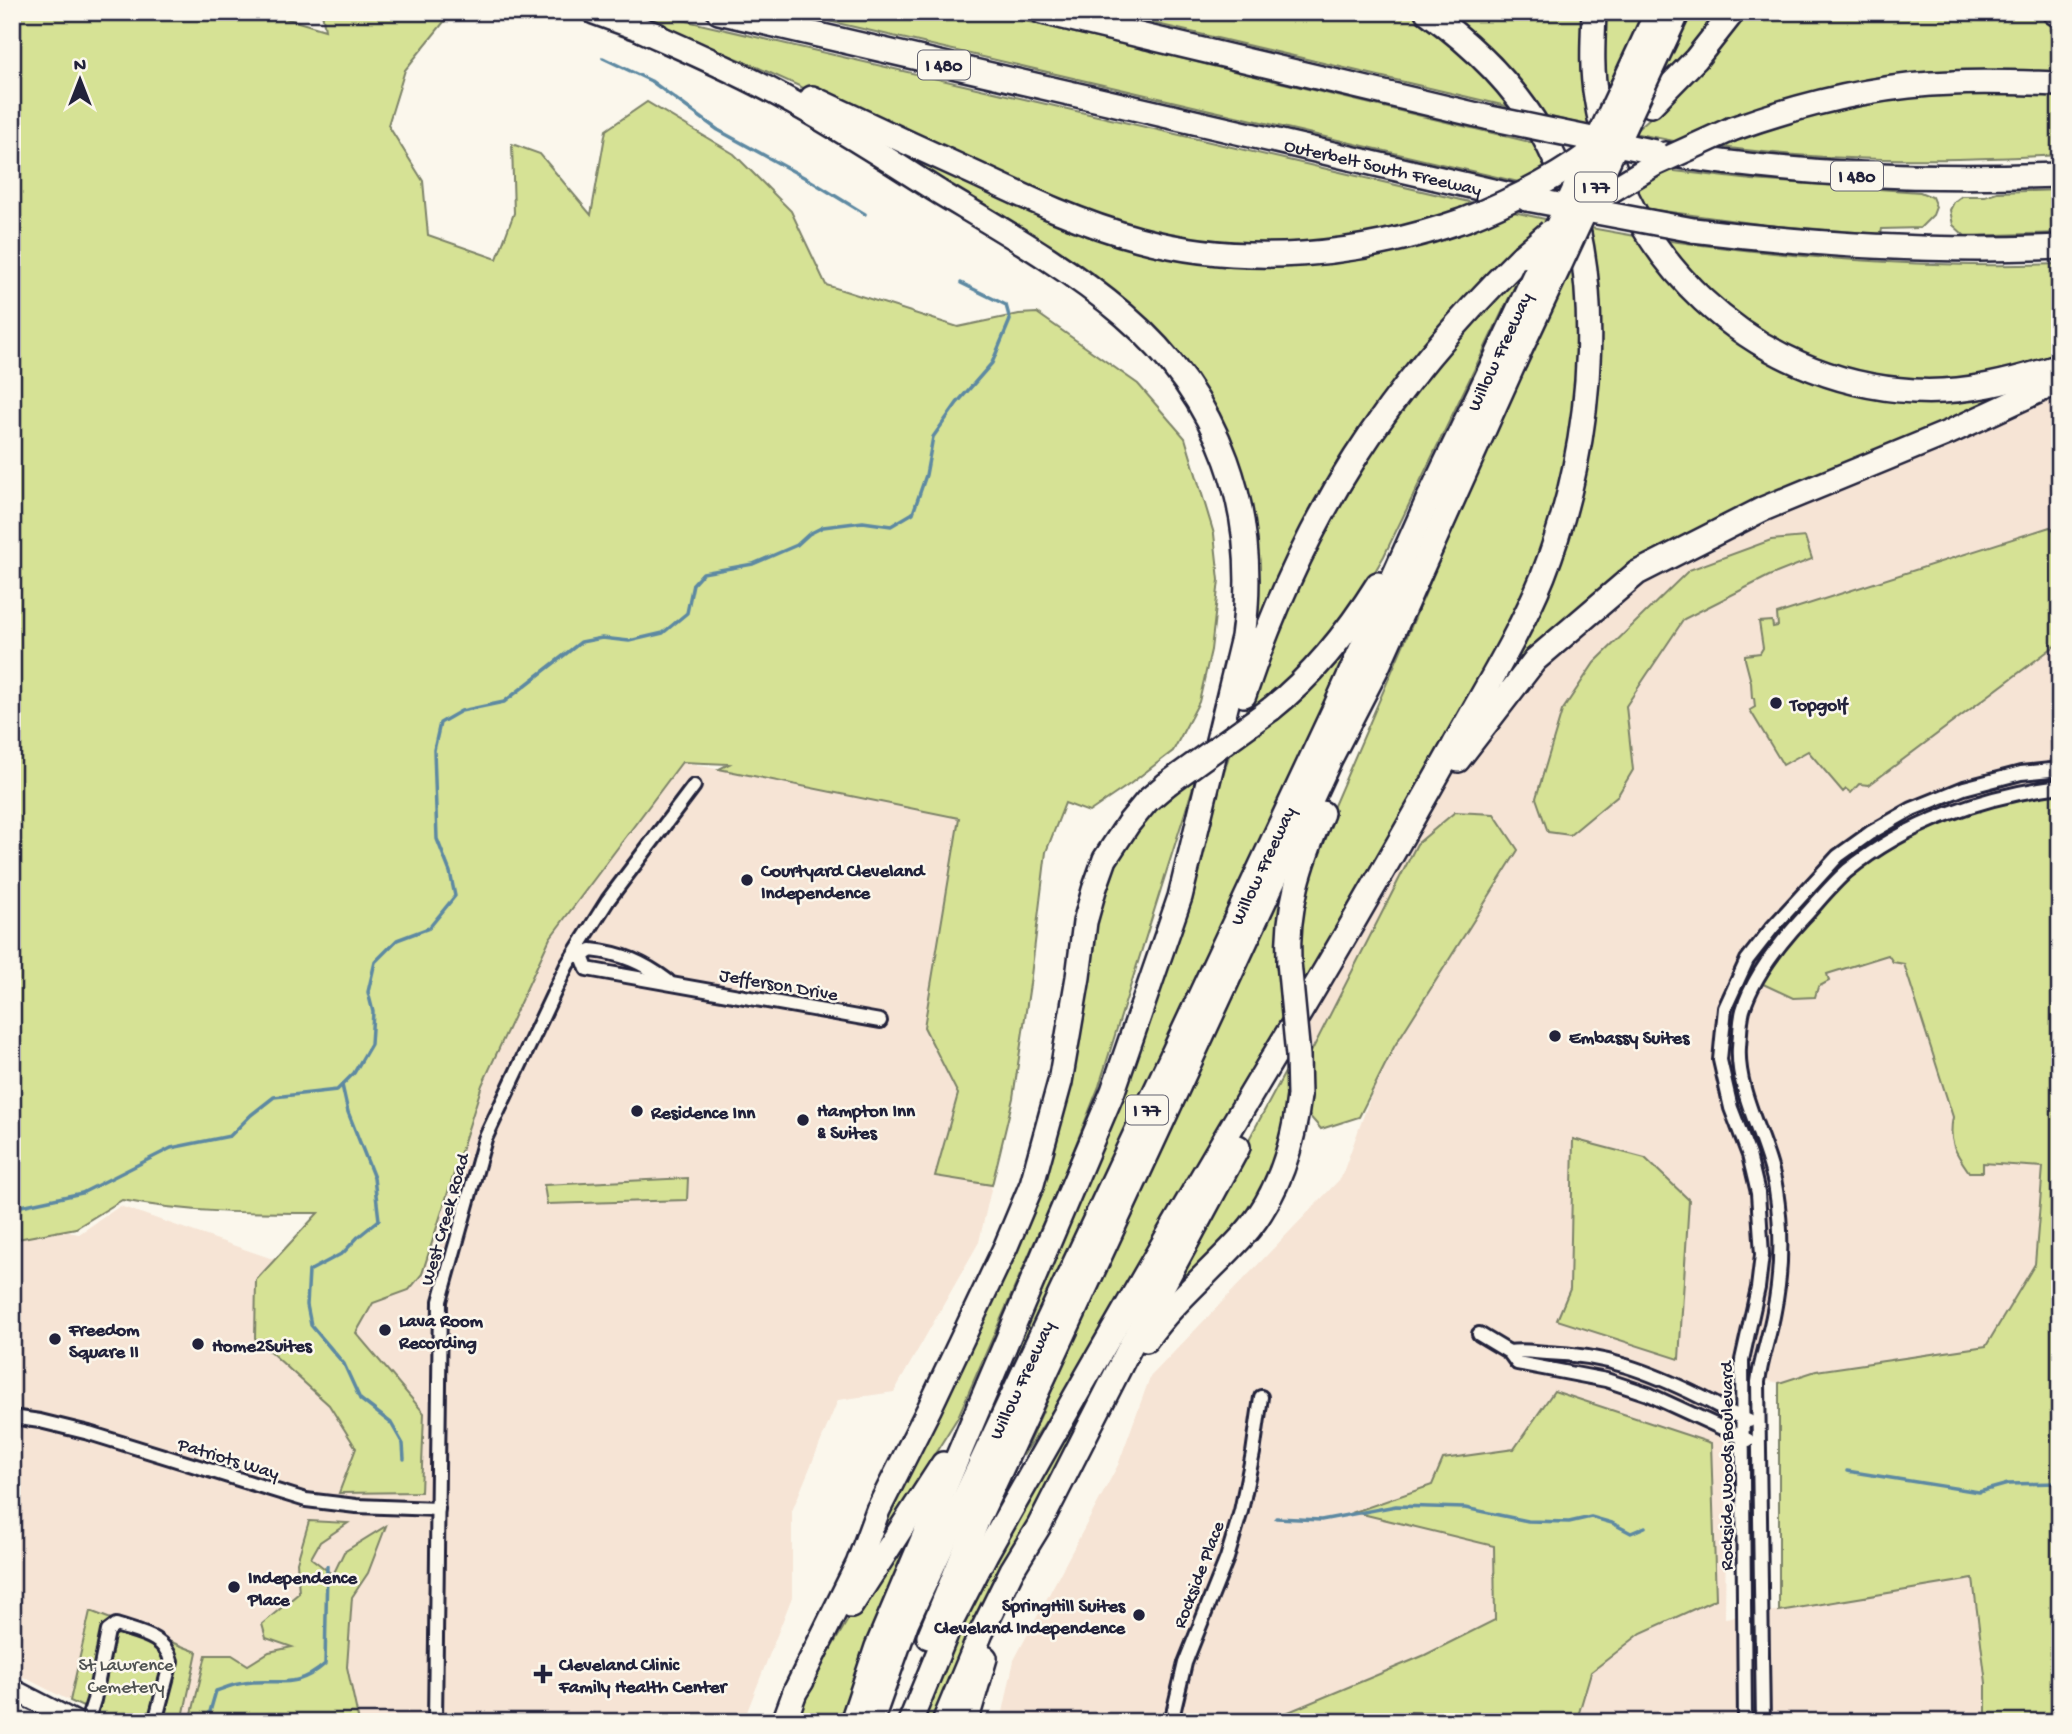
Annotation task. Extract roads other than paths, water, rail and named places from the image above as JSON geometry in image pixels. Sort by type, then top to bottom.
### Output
[{"type":"highway","points":[[594,12],[772,80],[1076,219],[1141,240],[1242,255],[1313,254],[1393,242],[1503,205],[1569,169],[1651,105],[1696,59],[1733,12]]},
{"type":"highway","name":"Outerbelt South Freeway","points":[[719,12],[1527,199],[1693,230],[1828,244],[1948,249],[2060,247]]},
{"type":"highway","name":"I 480","points":[[1042,12],[1490,118],[1655,152],[1741,165],[1864,176],[1928,178],[2060,175]]},
{"type":"highway","points":[[910,1722],[951,1622],[987,1552],[1415,816],[1519,628],[1552,550],[1573,476],[1582,421],[1588,326],[1586,286],[1576,220],[1542,133],[1501,77],[1451,29],[1427,12]]},
{"type":"highway","points":[[1594,12],[1592,42],[1596,97],[1607,144],[1627,198],[1647,236],[1667,263],[1689,288],[1741,333],[1779,355],[1818,372],[1875,387],[1915,391],[1953,390],[1990,385],[2060,366]]},
{"type":"highway","name":"Willow Freeway","points":[[897,1722],[941,1605],[983,1508],[1330,759],[1377,668],[1504,361],[1657,12]]},
{"type":"highway","name":"Willow Freeway","points":[[871,1722],[907,1621],[1334,710],[1428,500],[1504,361],[1678,12]]},
{"type":"highway","points":[[2054,12],[2060,16]]},
{"type":"highway","points":[[642,30],[781,96],[1038,254],[1123,314],[1151,340],[1198,398],[1224,453],[1242,511],[1248,563],[1248,603],[1237,669],[1180,897],[1112,1091],[877,1647],[852,1722]]},
{"type":"highway","points":[[1193,837],[1213,788],[1269,622],[1301,550],[1325,506],[1368,435],[1425,359],[1485,292],[1522,256],[1584,207],[1679,151],[1732,129],[1795,108],[1897,88],[1950,83],[2060,85]]},
{"type":"highway","points":[[1415,816],[1535,660],[1637,573],[1763,509],[1939,437],[2060,381]]},
{"type":"highway","points":[[785,1722],[795,1692],[858,1564],[878,1510],[1006,1246],[1032,1184],[1060,1082],[1085,922],[1105,859],[1135,816],[1167,783],[1270,709],[1306,679],[1341,638],[1382,578],[1428,500]]},
{"type":"highway","points":[[1105,1400],[1153,1330],[1256,1220],[1283,1170],[1296,1122],[1298,1096],[1298,1056],[1288,925],[1299,871],[1346,756],[1377,668]]},
{"type":"highway","points":[[944,1722],[997,1600],[1039,1526],[1131,1345],[1300,1030],[1317,988]]},
{"type":"highway","points":[[795,1692],[945,1461],[999,1359]]},
{"type":"highway","points":[[966,1722],[988,1649],[1039,1526]]},
{"type":"main road","points":[[12,1689],[76,1722]]},
{"type":"main road","points":[[12,1713],[31,1722]]},
{"type":"street","name":"Rockside Woods Boulevard","points":[[1745,1722],[1742,1360],[1758,1288],[1762,1245],[1758,1193],[1749,1155],[1731,1108],[1720,1060],[1725,1008],[1745,964],[1764,938],[1838,856],[1912,809],[1964,788],[2021,773],[2060,769]]},
{"type":"street","name":"West Creek Road","points":[[435,1722],[440,1301],[485,1139],[567,965],[578,956],[608,901],[694,786]]},
{"type":"street","name":"Rockside Woods Boulevard","points":[[1763,1722],[1758,1382],[1760,1360],[1776,1303],[1780,1215],[1767,1151],[1740,1071],[1743,1011],[1759,976],[1778,948],[1843,875],[1881,848],[1961,807],[2030,790],[2060,786]]},
{"type":"street","points":[[1764,938],[1778,948]]},
{"type":"street","name":"Jefferson Drive","points":[[671,983],[639,961],[628,957],[592,950],[578,956],[587,969],[880,1021]]},
{"type":"street","points":[[1479,1334],[1509,1352],[1517,1363],[1578,1374],[1648,1394],[1743,1439],[1758,1443]]},
{"type":"street","points":[[1509,1352],[1524,1349],[1539,1353],[1581,1354],[1609,1360],[1653,1376],[1759,1425]]},
{"type":"street","points":[[1578,1374],[1581,1354]]},
{"type":"street","name":"Rockside Place","points":[[1171,1722],[1185,1663],[1227,1558],[1241,1511],[1254,1452],[1261,1397]]},
{"type":"street","name":"Patriots Way","points":[[12,1417],[89,1433],[306,1500],[356,1506],[438,1509]]},
{"type":"street","points":[[87,1722],[108,1631],[117,1625],[158,1640],[169,1653],[171,1661],[155,1722]]},
{"type":"waterway","points":[[603,58],[651,81],[718,130],[865,214]]},
{"type":"waterway","points":[[12,1208],[82,1193],[171,1148],[230,1136],[274,1097],[337,1090],[354,1073],[371,1044],[373,1012],[368,992],[375,962],[397,940],[429,928],[455,896],[450,872],[437,839],[434,750],[440,723],[461,711],[504,702],[581,642],[602,638],[629,641],[663,633],[687,613],[693,584],[703,573],[753,564],[797,545],[809,534],[823,527],[863,522],[891,526],[913,513],[926,475],[933,437],[957,403],[992,363],[1010,320],[1006,305],[961,283]]},
{"type":"waterway","points":[[342,1085],[348,1112],[374,1178],[379,1220],[343,1253],[309,1271],[307,1305],[311,1325],[344,1364],[360,1399],[391,1423],[403,1444],[404,1459]]},
{"type":"waterway","points":[[1847,1471],[1979,1492],[2008,1484],[2060,1483]]},
{"type":"waterway","points":[[1276,1518],[1321,1520],[1396,1506],[1465,1508],[1528,1521],[1569,1522],[1591,1517],[1612,1523],[1631,1533],[1645,1527]]},
{"type":"waterway","points":[[207,1722],[216,1691],[244,1683],[295,1681],[325,1664],[327,1566]]},
{"type":"place","name":"Topgolf","points":[[1776,703]]},
{"type":"place","name":"Courtyard Cleveland Independence","points":[[747,880]]},
{"type":"place","name":"Embassy Suites","points":[[1555,1036]]},
{"type":"place","name":"Residence Inn","points":[[637,1111]]},
{"type":"place","name":"Hampton Inn & Suites","points":[[803,1120]]},
{"type":"place","name":"Lava Room Recording","points":[[385,1330]]},
{"type":"place","name":"Freedom Square II","points":[[55,1339]]},
{"type":"place","name":"Home2Suites","points":[[198,1344]]},
{"type":"place","name":"Independence Place","points":[[234,1587]]},
{"type":"place","name":"SpringHill Suites Cleveland Independence","points":[[1139,1615]]},
{"type":"place","name":"Cleveland Clinic Family Health Center","points":[[543,1674]]},
{"type":"park label","name":"St Lawrence Cemetery","points":[[126,1674]]}]
